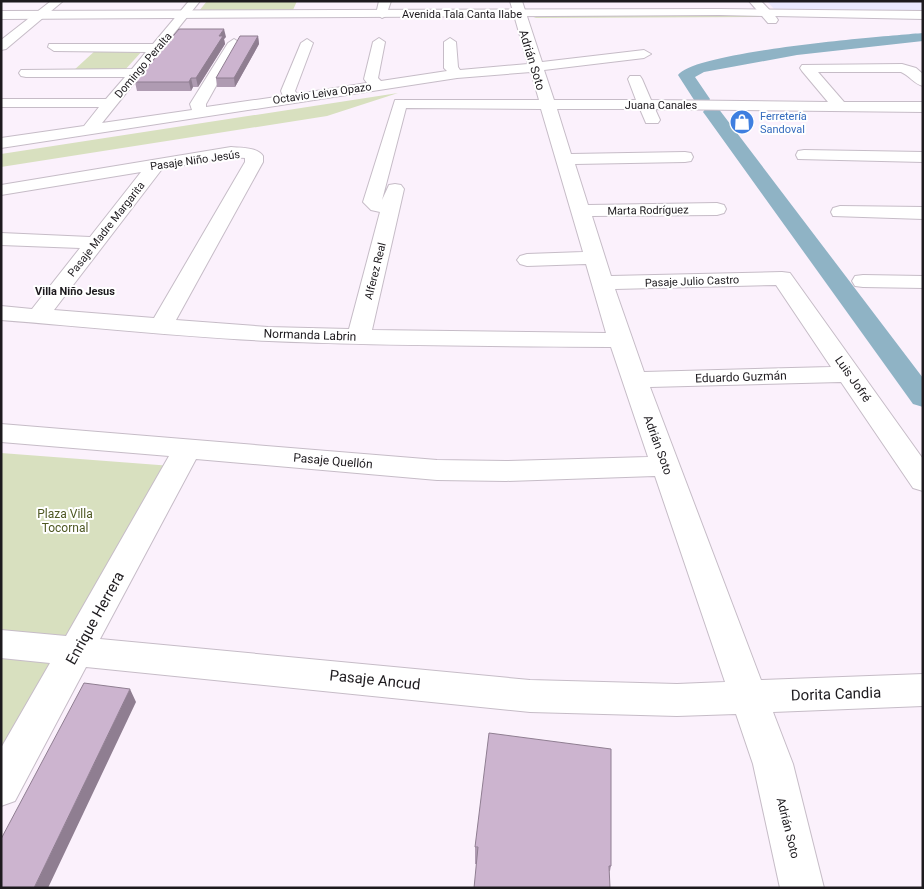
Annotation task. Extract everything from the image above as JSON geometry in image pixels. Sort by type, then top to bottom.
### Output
[{"type":"street","points":[[1,46],[58,1]]},
{"type":"street","name":"Domingo Peralta","points":[[90,128],[195,1]]},
{"type":"street","points":[[382,14],[385,1]]},
{"type":"street","name":"Adrián Soto","points":[[516,1],[534,66],[620,340],[773,764],[802,888]]},
{"type":"street","points":[[754,1],[768,16]]},
{"type":"street","name":"Avenida Tala Canta Ilabe","points":[[181,18],[382,14],[519,17]]},
{"type":"street","name":"Avenida Tala Canta Ilabe","points":[[1,22],[36,19],[923,14]]},
{"type":"street","name":"Avenida Tala Canta Ilabe","points":[[1,15],[36,19]]},
{"type":"street","name":"Avenida Tala Canta Ilabe","points":[[768,16],[923,21]]},
{"type":"street","points":[[377,85],[371,79],[379,42]]},
{"type":"street","points":[[450,42],[451,68],[457,74]]},
{"type":"street","points":[[200,112],[198,104],[234,43]]},
{"type":"street","points":[[292,98],[288,91],[307,43]]},
{"type":"street","points":[[605,46],[607,52],[615,58]]},
{"type":"street","points":[[54,47],[157,48]]},
{"type":"street","name":"Octavio Leiva Opazo","points":[[1,143],[377,85],[457,74],[644,54]]},
{"type":"street","points":[[840,107],[807,68],[902,68],[911,71],[923,82]]},
{"type":"street","points":[[26,73],[136,73]]},
{"type":"street","points":[[635,79],[654,124]]},
{"type":"street","points":[[1,103],[111,103]]},
{"type":"street","name":"Juana Canales","points":[[400,103],[923,107]]},
{"type":"street","name":"Alferez Real","points":[[359,336],[392,206],[373,204],[400,103]]},
{"type":"street","name":"Pasaje Niño Jesús","points":[[1,190],[236,152],[251,154],[256,159],[160,326]]},
{"type":"street","points":[[804,155],[923,157]]},
{"type":"street","points":[[563,159],[685,157]]},
{"type":"street","name":"Pasaje Madre Margarita","points":[[38,316],[156,165]]},
{"type":"street","name":"Marta Rodríguez","points":[[579,211],[717,208]]},
{"type":"street","points":[[840,212],[923,213]]},
{"type":"street","points":[[1,239],[95,243]]},
{"type":"street","points":[[527,260],[594,258]]},
{"type":"street","name":"Pasaje Julio Castro","points":[[602,283],[782,278]]},
{"type":"street","name":"Luis Jofré","points":[[782,278],[923,481]]},
{"type":"street","points":[[863,281],[923,282]]},
{"type":"street","name":"Normanda Labrin","points":[[1,312],[250,333],[459,340],[620,340]]},
{"type":"street","name":"Eduardo Guzmán","points":[[634,380],[849,374]]},
{"type":"street","name":"Pasaje Quellón","points":[[1,433],[437,470],[506,471],[666,466]]},
{"type":"street","name":"Enrique Herrera","points":[[1,787],[187,449]]},
{"type":"street","name":"Pasaje Ancud","points":[[1,644],[530,696],[668,700],[750,698]]},
{"type":"street","name":"Dorita Candia","points":[[750,698],[923,690]]},
{"type":"shaded area","points":[[767,1],[923,1],[923,11],[774,9]]},
{"type":"green space","points":[[207,1],[297,1],[293,10],[199,11]]},
{"type":"green space","points":[[753,14],[760,17],[536,18],[531,16]]},
{"type":"green space","points":[[97,49],[144,49],[124,71],[73,71]]},
{"type":"green space","points":[[398,93],[327,116],[1,167],[1,154]]},
{"type":"green space","name":"Plaza Villa Tocornal","points":[[1,453],[172,466],[1,753]]},
{"type":"building","points":[[179,29],[224,29],[219,36],[223,36],[196,78],[191,78],[189,82],[135,82]]},
{"type":"building","points":[[240,36],[258,36],[234,78],[216,78]]},
{"type":"building","points":[[84,683],[130,689],[34,888],[1,888],[1,839]]},
{"type":"building","points":[[489,733],[611,749],[610,888],[474,888],[478,847],[475,847]]},
{"type":"waterway","points":[[702,99],[686,75],[699,69],[724,62],[797,50],[923,37]]},
{"type":"waterway","points":[[712,112],[923,398]]},
{"type":"place","name":"Ferretería Sandoval","points":[[742,122]]},
{"type":"district","name":"Villa Niño Jesus","points":[[75,291]]}]
